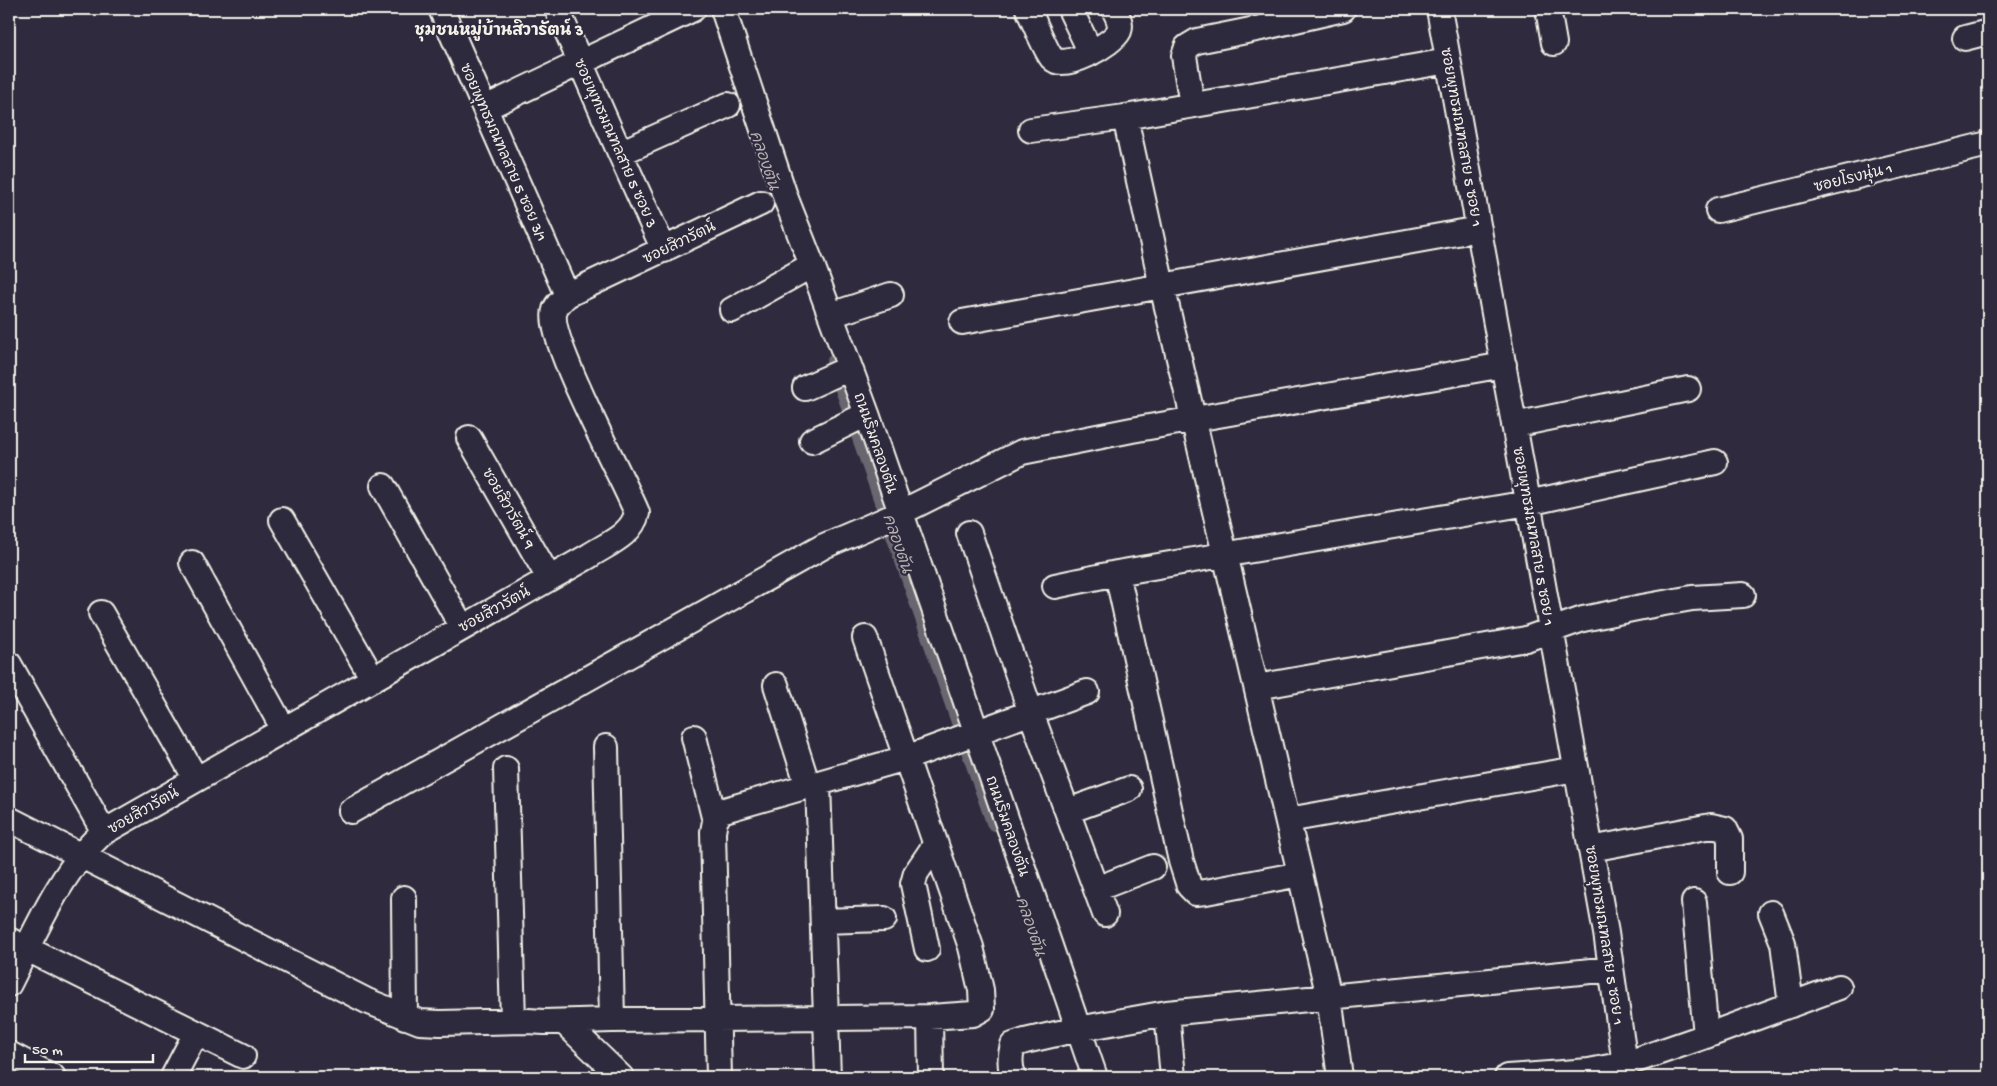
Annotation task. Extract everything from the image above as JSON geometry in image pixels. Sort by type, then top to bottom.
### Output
[{"type":"street","name":"ซอยพุทธมณฑลสาย 5 ซอย 3/1","points":[[441,9],[566,295]]},
{"type":"street","name":"ซอยพุทธมณฑลสาย 5 ซอย 3","points":[[557,9],[664,250]]},
{"type":"street","points":[[485,108],[693,9]]},
{"type":"street","name":"ถนนริมคลองตัน","points":[[723,9],[786,199],[804,269],[831,315],[841,373],[890,517],[1074,1029],[1095,1077]]},
{"type":"street","points":[[1028,9],[1052,58],[1060,63],[1069,62],[1091,52],[1114,38],[1119,30],[1119,19],[1114,9]]},
{"type":"street","points":[[1070,9],[1091,52]]},
{"type":"street","points":[[1192,106],[1184,56],[1187,47],[1197,40],[1261,28],[1343,9]]},
{"type":"street","name":"ซอยพุทธมณฑลสาย 5 ซอย 1","points":[[1439,9],[1550,631],[1591,849],[1625,1064]]},
{"type":"street","points":[[1548,9],[1554,43]]},
{"type":"street","points":[[1965,38],[1988,32]]},
{"type":"street","points":[[1030,130],[1192,106],[1448,61]]},
{"type":"street","points":[[620,153],[728,105]]},
{"type":"street","points":[[1125,117],[1162,286],[1329,997],[1340,1077]]},
{"type":"street","name":"ซอยโรงนุ่น 1","points":[[1718,210],[1988,144]]},
{"type":"street","name":"ซอยสิวารัตน์","points":[[9,984],[18,945],[88,845],[104,832],[549,578],[624,534],[635,523],[637,513],[574,378],[557,335],[554,323],[555,310],[566,295],[761,203]]},
{"type":"street","points":[[962,322],[1479,229]]},
{"type":"street","points":[[732,310],[804,269]]},
{"type":"street","points":[[831,315],[891,294]]},
{"type":"street","points":[[352,811],[824,546],[890,517],[1022,452],[1194,419],[1504,365]]},
{"type":"street","points":[[805,388],[841,373]]},
{"type":"street","points":[[1514,424],[1688,389]]},
{"type":"street","points":[[812,441],[857,419]]},
{"type":"street","name":"ซอยสิวารัตน์ 9","points":[[469,438],[549,578]]},
{"type":"street","points":[[1055,586],[1528,503],[1715,462]]},
{"type":"street","points":[[383,486],[462,627]]},
{"type":"street","points":[[282,520],[373,679]]},
{"type":"street","points":[[968,534],[1105,914]]},
{"type":"street","points":[[192,563],[284,730]]},
{"type":"street","points":[[1116,574],[1179,852],[1189,886],[1196,893],[1206,892],[1300,874]]},
{"type":"street","points":[[1257,687],[1526,639],[1583,619],[1692,598],[1743,595]]},
{"type":"street","points":[[101,613],[196,779]]},
{"type":"street","points":[[9,819],[367,1001],[420,1022],[826,1019],[930,1017],[973,1014],[982,1008],[981,990],[971,947],[864,638]]},
{"type":"street","points":[[9,664],[104,832]]},
{"type":"street","points":[[776,685],[813,784],[823,921],[828,1077]]},
{"type":"street","points":[[719,1077],[713,832],[715,821],[721,811],[906,758],[1087,692]]},
{"type":"street","points":[[694,737],[715,821]]},
{"type":"street","points":[[606,747],[612,1020]]},
{"type":"street","points":[[1288,820],[1576,769]]},
{"type":"street","points":[[506,770],[513,1021]]},
{"type":"street","points":[[1068,811],[1129,789]]},
{"type":"street","points":[[1591,849],[1711,826],[1725,829],[1730,839],[1730,872]]},
{"type":"street","points":[[927,949],[913,884],[916,873],[935,845]]},
{"type":"street","points":[[1096,889],[1153,867]]},
{"type":"street","points":[[404,898],[405,1017]]},
{"type":"street","points":[[1694,902],[1706,1036]]},
{"type":"street","points":[[1771,913],[1783,943],[1791,1005]]},
{"type":"street","points":[[823,921],[884,919]]},
{"type":"street","points":[[18,945],[242,1056]]},
{"type":"street","points":[[1014,1077],[1011,1071],[1010,1057],[1014,1046],[1074,1029],[1167,1013],[1611,969]]},
{"type":"street","points":[[1507,1077],[1589,1071],[1625,1064],[1839,987]]},
{"type":"street","points":[[1167,1013],[1173,1077]]},
{"type":"street","points":[[930,1017],[931,1077]]},
{"type":"street","points":[[564,1022],[621,1077]]},
{"type":"street","points":[[173,1077],[196,1033]]},
{"type":"street","points":[[9,1054],[53,1077]]},
{"type":"waterway","name":"คลองตัน","points":[[835,363],[995,822]]},
{"type":"district","name":"ชุมชนหมู่บ้านสิวารัตน์ 3","points":[[499,29]]}]
